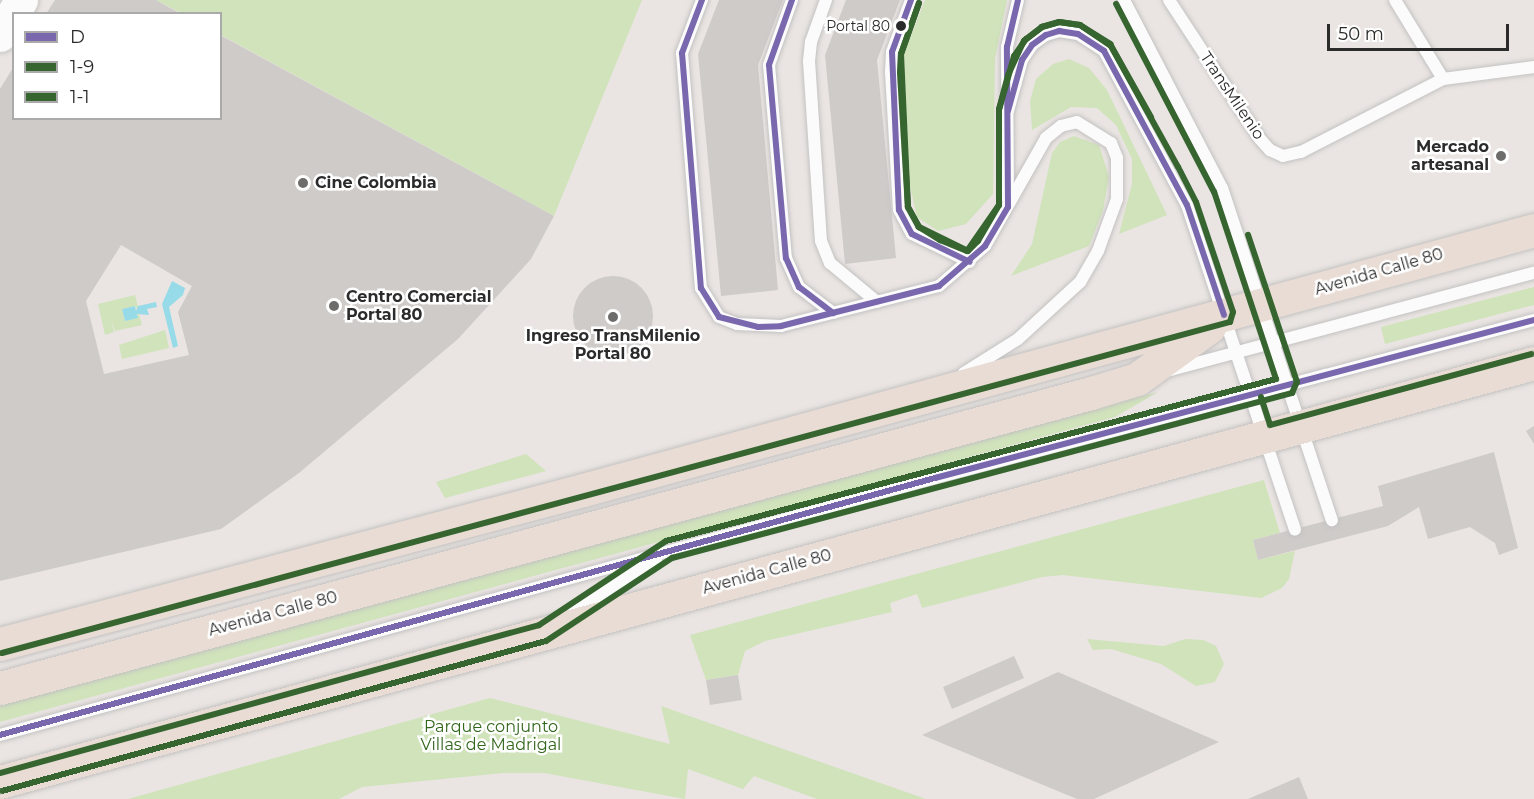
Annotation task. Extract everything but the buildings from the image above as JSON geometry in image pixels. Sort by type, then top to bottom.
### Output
[{"type":"highway","name":"Avenida Calle 80","points":[[0,644],[926,397],[1534,230]]},
{"type":"highway","name":"Avenida Calle 80","points":[[0,688],[1137,379],[1224,315]]},
{"type":"highway","name":"Avenida Calle 80","points":[[6,786],[543,633],[1534,363]]},
{"type":"lane","points":[[702,0],[682,53],[701,288],[707,304],[719,317],[758,327],[833,314],[939,286],[970,262],[996,230],[1034,155],[1046,138],[1061,126],[1077,122],[1089,126],[1111,143],[1118,165],[1117,199],[1098,251],[1080,282],[1018,339],[926,397]]},
{"type":"lane","points":[[792,0],[769,65],[786,258],[799,286],[833,314]]},
{"type":"lane","points":[[826,0],[811,42],[809,61],[821,241],[830,263],[877,302]]},
{"type":"lane","points":[[911,0],[892,52],[891,72],[899,210],[912,234],[970,262]]},
{"type":"lane","points":[[1008,207],[1007,47],[1018,0]]},
{"type":"lane","points":[[1124,0],[1222,188],[1332,520]]},
{"type":"lane","name":"TransMilenio","points":[[1169,0],[1260,139],[1270,150],[1283,156],[1301,152],[1443,79],[1534,67]]},
{"type":"lane","points":[[1395,0],[1443,79]]},
{"type":"lane","points":[[1008,111],[1022,60],[1032,45],[1046,35],[1059,31],[1078,34],[1104,51],[1187,205],[1295,530]]},
{"type":"lane","points":[[1137,379],[1534,273]]},
{"type":"lane","points":[[0,735],[668,550],[1534,320]]},
{"type":"lane","points":[[543,633],[668,550]]},
{"type":"green space","points":[[156,0],[642,0],[554,216],[222,36],[222,12],[179,12]]},
{"type":"green space","points":[[925,0],[1007,0],[995,59],[993,194],[966,224],[938,231],[917,217],[910,186],[904,54]]},
{"type":"green space","points":[[1069,59],[1089,68],[1107,90],[1167,215],[1119,234],[1132,184],[1132,159],[1116,125],[1097,108],[1071,107],[1032,130],[1030,101],[1036,79],[1053,64]]},
{"type":"green space","points":[[1074,136],[1099,145],[1109,177],[1103,211],[1089,246],[1011,276],[1032,244],[1052,153],[1060,142]]},
{"type":"green space","points":[[1534,287],[1534,305],[1385,344],[1381,327]]},
{"type":"green space","points":[[135,295],[139,310],[135,306],[122,309],[125,321],[139,314],[142,325],[115,331],[111,319],[114,332],[105,335],[98,304]]},
{"type":"green space","points":[[165,330],[169,348],[122,359],[119,345]]},
{"type":"green space","points":[[1158,392],[1115,417],[0,722],[0,703]]},
{"type":"green space","points":[[526,454],[546,471],[445,498],[436,482]]},
{"type":"green space","points":[[1264,480],[1280,533],[1253,540],[1258,560],[1295,551],[1289,579],[1282,588],[1261,598],[1063,575],[1042,577],[922,608],[917,594],[890,603],[892,612],[765,641],[745,651],[738,675],[706,680],[690,635]]},
{"type":"green space","points":[[1087,639],[1164,646],[1185,639],[1203,640],[1216,646],[1224,664],[1215,682],[1196,686],[1161,664],[1111,649],[1093,650]]},
{"type":"green space","name":"Parque conjunto Villas de Madrigal","points":[[490,698],[670,744],[661,706],[926,799],[817,799],[754,776],[743,789],[688,769],[685,799],[544,773],[503,773],[362,787],[339,799],[128,799]]},
{"type":"water","points":[[172,281],[185,288],[183,295],[169,307],[178,346],[173,348],[162,304]]},
{"type":"water","points":[[156,302],[157,307],[147,309],[149,315],[137,314],[138,318],[125,321],[122,309],[135,306],[136,311],[138,306]]},
{"type":"transit line","name":"D","points":[[702,0],[682,53],[701,288],[719,317],[758,327],[781,326],[939,286],[985,246],[1008,207],[1007,47],[1018,0]]},
{"type":"transit line","name":"D","points":[[792,0],[769,65],[786,258],[799,287],[833,313]]},
{"type":"transit line","name":"D","points":[[911,0],[892,52],[899,210],[912,234],[970,262]]},
{"type":"transit line","name":"1-9","points":[[2,653],[1230,322],[1233,312],[1196,202],[1111,46],[1080,25],[1059,22],[1042,27],[1026,39],[1014,56],[999,110],[999,205],[978,241],[968,251],[919,227],[908,207],[900,72],[901,54],[919,3]]},
{"type":"transit line","name":"1-1","points":[[919,3],[901,54],[908,207],[919,227],[940,240],[967,251],[999,205],[999,109],[1008,75],[1024,41],[1042,27],[1059,22],[1080,25],[1110,44],[1151,117]]},
{"type":"transit line","name":"1-1","points":[[0,773],[539,625],[666,541],[1276,379],[1214,192],[1116,4]]},
{"type":"transit line","name":"D","points":[[1008,111],[1022,60],[1032,45],[1046,35],[1059,31],[1078,34],[1104,51],[1187,205],[1224,315]]},
{"type":"transit line","name":"1-9","points":[[2,791],[546,641],[672,558],[1292,393],[1297,382],[1248,235]]},
{"type":"transit line","name":"D","points":[[0,735],[935,478],[1534,320]]},
{"type":"transit line","name":"1-1","points":[[1261,397],[1270,425],[1532,354]]},
{"type":"place","name":"Portal 80","points":[[901,26]]},
{"type":"place","name":"Mercado artesanal","points":[[1501,156]]},
{"type":"place","name":"Cine Colombia","points":[[303,183]]},
{"type":"place","name":"Centro Comercial Portal 80","points":[[334,306]]},
{"type":"place","name":"Ingreso TransMilenio Portal 80","points":[[613,317]]}]
